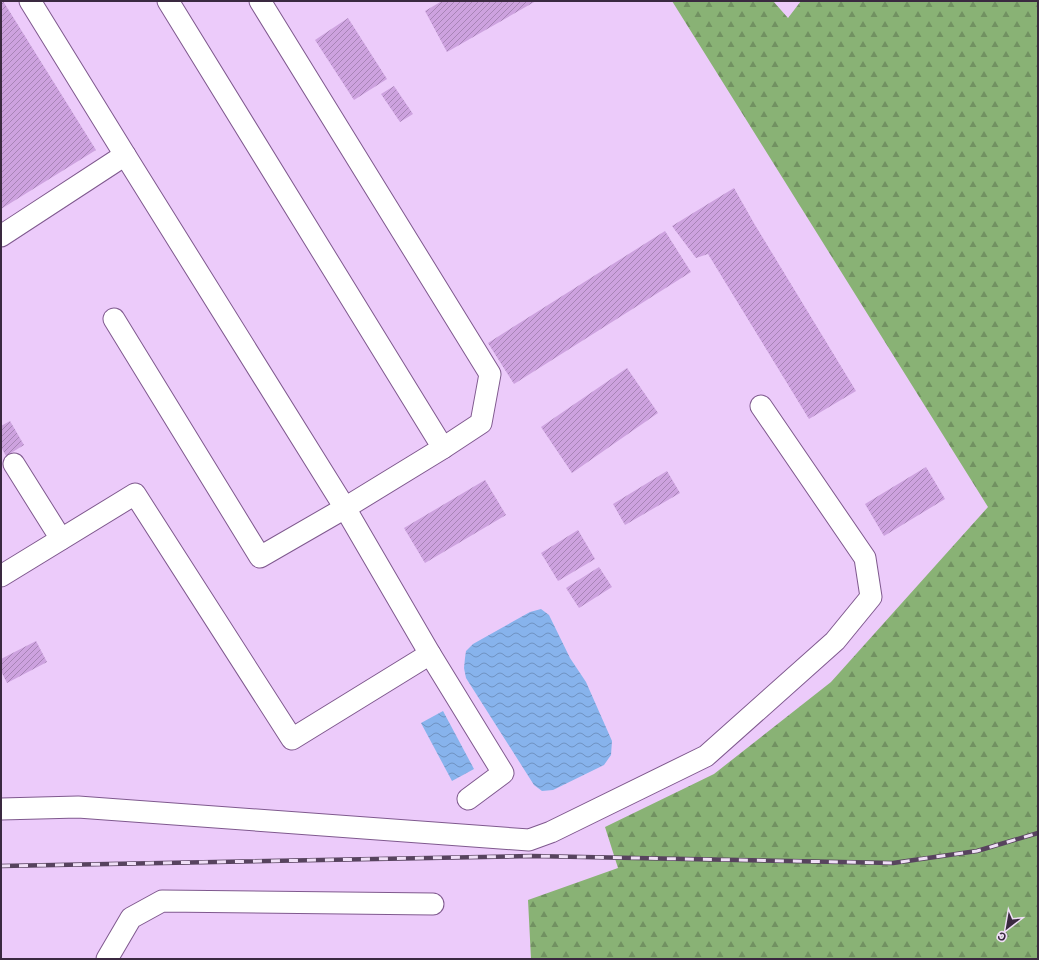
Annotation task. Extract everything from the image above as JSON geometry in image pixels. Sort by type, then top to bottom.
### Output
[{"type":"lane","points":[[30,1],[345,508],[430,654],[503,773],[468,799]]},
{"type":"lane","points":[[168,1],[443,448]]},
{"type":"lane","points":[[114,319],[260,557],[345,508],[481,423],[490,374],[260,1]]},
{"type":"lane","points":[[1,236],[125,155]]},
{"type":"lane","points":[[1,810],[78,807],[529,840],[551,832],[706,756],[835,641],[871,597],[865,558],[761,406]]},
{"type":"lane","points":[[14,464],[61,539]]},
{"type":"lane","points":[[1,576],[135,494],[292,739],[430,654]]},
{"type":"lane","points":[[107,959],[131,918],[162,901],[433,904]]},
{"type":"green space","points":[[672,1],[773,1],[788,18],[801,1],[1038,1],[1038,959],[531,959],[528,900],[618,868],[605,827],[714,774],[831,682],[988,507]]},
{"type":"water","points":[[541,609],[549,615],[570,658],[586,682],[612,741],[611,755],[604,765],[553,790],[542,791],[534,785],[466,678],[464,668],[466,651],[473,644],[530,612]]},
{"type":"water","points":[[443,711],[474,769],[452,781],[421,723]]},
{"type":"building","points":[[1,1],[3,1],[96,150],[1,209]]},
{"type":"building","points":[[442,1],[536,1],[447,52],[425,11]]},
{"type":"building","points":[[348,18],[387,79],[354,100],[315,40]]},
{"type":"building","points":[[394,86],[413,114],[400,122],[381,94]]},
{"type":"building","points":[[734,188],[856,391],[809,419],[708,254],[696,258],[672,226]]},
{"type":"building","points":[[665,231],[691,272],[514,384],[488,343]]},
{"type":"building","points":[[627,368],[658,413],[572,473],[541,427]]},
{"type":"building","points":[[10,421],[24,445],[6,456],[1,447],[1,426]]},
{"type":"building","points":[[926,467],[945,499],[884,536],[865,504]]},
{"type":"building","points":[[667,471],[680,493],[625,525],[613,504]]},
{"type":"building","points":[[485,480],[506,515],[425,563],[404,528]]},
{"type":"building","points":[[578,530],[595,559],[558,581],[541,553]]},
{"type":"building","points":[[599,567],[612,587],[579,608],[566,588]]},
{"type":"building","points":[[36,641],[47,662],[7,683],[1,671],[1,659]]},
{"type":"railway","points":[[1,866],[531,856],[893,863],[977,851],[1038,833]]}]
